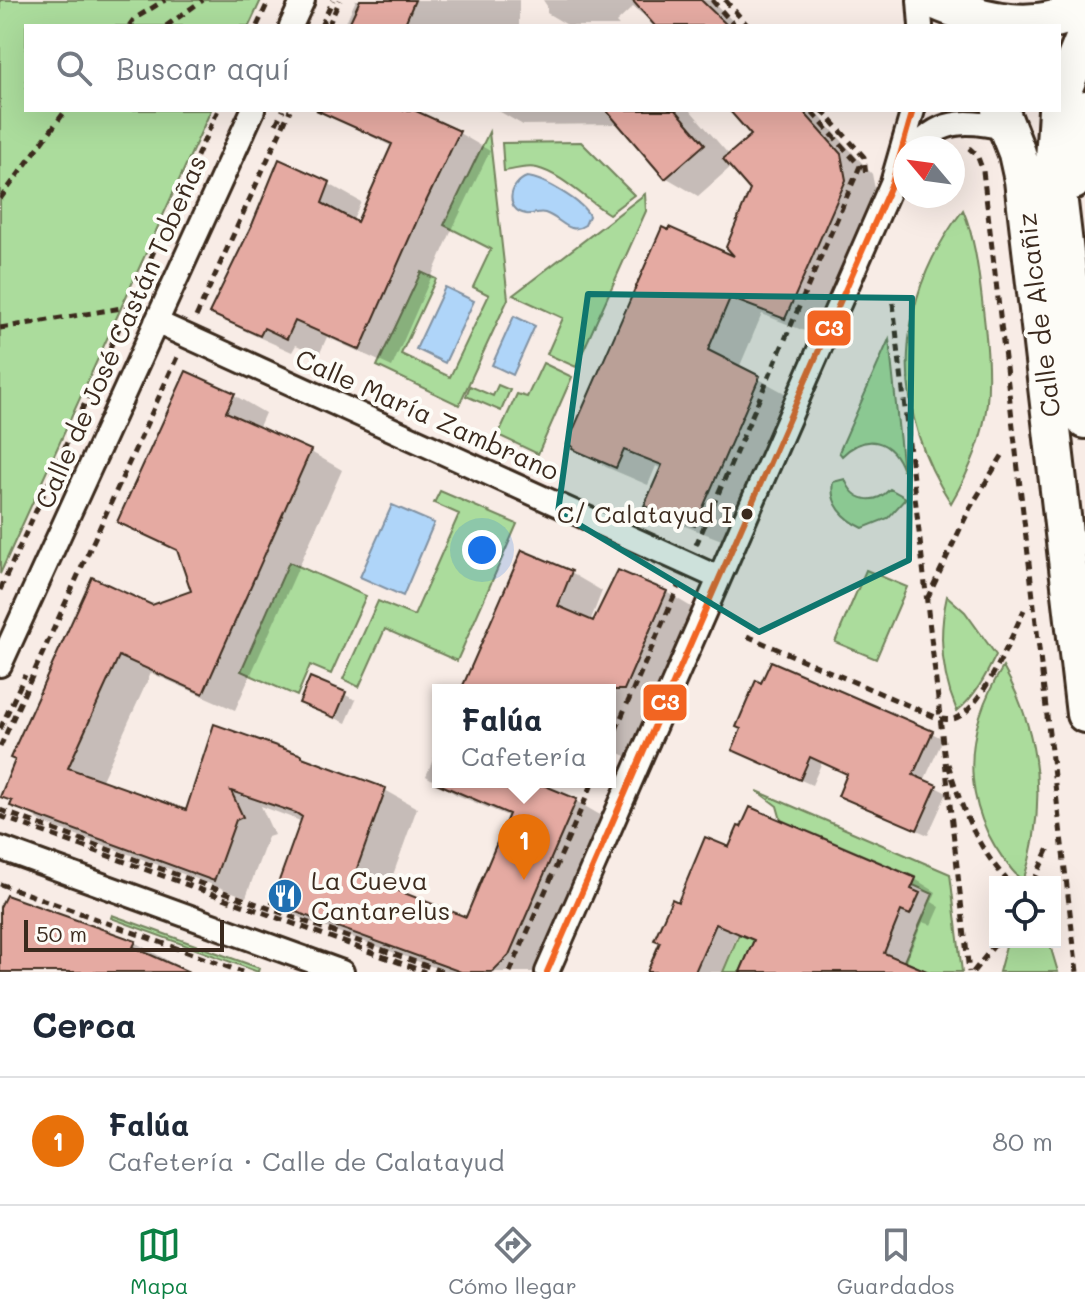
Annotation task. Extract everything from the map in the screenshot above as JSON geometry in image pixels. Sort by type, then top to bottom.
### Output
[{"type":"main road","points":[[932,0],[958,11],[1000,22],[1029,23],[1054,19],[1085,7]]},
{"type":"main road","points":[[932,0],[949,24]]},
{"type":"main road","points":[[1061,95],[1085,36]]},
{"type":"main road","points":[[1064,242],[1085,109]]},
{"type":"main road","name":"Calle de Alcañiz","points":[[1057,112],[1054,161],[1085,420]]},
{"type":"main road","name":"Calle de Alcañiz","points":[[1005,120],[1023,180],[1085,714]]},
{"type":"street","points":[[292,24],[303,0]]},
{"type":"street","points":[[919,0],[921,24]]},
{"type":"street","name":"Calle de José Castán Tobeñas","points":[[0,665],[252,112]]},
{"type":"street","points":[[907,136],[913,112]]},
{"type":"street","points":[[927,136],[950,123],[1005,120]]},
{"type":"street","points":[[547,972],[893,187]]},
{"type":"street","name":"Calle María Zambrano","points":[[156,322],[719,578]]},
{"type":"street","points":[[0,848],[342,972]]},
{"type":"path","points":[[130,24],[165,0]]},
{"type":"path","points":[[169,24],[203,0]]},
{"type":"path","points":[[258,24],[269,0]]},
{"type":"path","points":[[322,24],[333,0]]},
{"type":"path","points":[[329,24],[340,0]]},
{"type":"path","points":[[712,0],[733,24]]},
{"type":"path","points":[[725,0],[746,24]]},
{"type":"path","points":[[0,199],[65,112]]},
{"type":"path","points":[[0,590],[217,112]]},
{"type":"path","points":[[0,747],[289,112]]},
{"type":"path","points":[[692,554],[860,166],[812,112]]},
{"type":"path","points":[[824,112],[864,157],[867,173],[863,184]]},
{"type":"path","points":[[965,146],[977,155],[983,171],[1077,972]]},
{"type":"path","points":[[893,303],[971,972]]},
{"type":"path","points":[[0,328],[129,307]]},
{"type":"path","points":[[927,600],[964,518],[1005,451]]},
{"type":"path","points":[[616,729],[684,574]]},
{"type":"path","points":[[747,636],[940,719],[954,719],[970,708],[997,664],[1024,610]]},
{"type":"path","points":[[944,749],[969,826],[980,846],[1004,876]]},
{"type":"path","points":[[510,972],[590,788]]},
{"type":"path","points":[[0,813],[425,972]]},
{"type":"path","points":[[0,813],[443,972]]},
{"type":"path","points":[[1036,876],[1051,844]]},
{"type":"path","points":[[0,884],[242,972]]},
{"type":"path","points":[[971,972],[992,948]]},
{"type":"highlighted area","points":[[588,294],[912,298],[909,560],[759,632],[558,512]]},
{"type":"green space","points":[[0,0],[261,0],[250,24],[24,24],[24,112],[210,112],[0,574]]},
{"type":"green space","points":[[489,132],[508,299],[459,405],[377,366],[421,272],[436,279],[401,354],[450,377],[489,295],[473,287],[491,249],[444,225]]},
{"type":"green space","points":[[581,142],[634,195],[609,214],[546,171],[529,167],[504,171],[502,143]]},
{"type":"green space","points":[[645,194],[646,211],[576,367],[547,354],[563,318],[513,295]]},
{"type":"green space","points":[[963,210],[977,265],[988,381],[983,428],[976,451],[951,503],[931,467],[917,430],[909,392],[908,354],[913,317],[923,280],[940,244]]},
{"type":"green space","points":[[889,339],[903,471],[892,452],[877,442],[860,444],[842,456],[839,452]]},
{"type":"green space","points":[[543,363],[572,377],[538,454],[498,435],[517,394],[527,397]]},
{"type":"green space","points":[[498,385],[510,390],[501,411],[466,396],[470,386],[493,396]]},
{"type":"green space","points":[[845,479],[853,492],[864,499],[877,498],[890,489],[906,498],[888,518],[863,528],[839,510],[833,497],[833,482]]},
{"type":"green space","points":[[440,491],[517,524],[457,661],[385,629],[359,687],[343,679],[378,601],[414,616],[459,514],[434,503]]},
{"type":"green space","points":[[289,562],[366,596],[331,674],[310,665],[297,696],[241,671]]},
{"type":"green space","points":[[866,570],[907,587],[876,659],[835,642]]},
{"type":"green space","points":[[947,596],[965,612],[996,655],[975,692],[957,711],[947,682],[943,654]]},
{"type":"green space","points":[[1003,667],[1026,719],[1033,746],[1038,799],[1031,854],[1025,876],[1018,876],[1003,858],[988,833],[978,806],[973,779],[973,751],[978,723]]},
{"type":"green space","points":[[757,791],[950,874],[962,972],[928,972],[904,961],[933,894],[913,885],[915,877],[781,820],[777,806]]},
{"type":"green space","points":[[112,915],[259,968],[258,972],[111,918]]},
{"type":"green space","points":[[739,934],[754,940],[740,972],[723,972]]},
{"type":"green space","points":[[1005,948],[1051,948],[1058,972],[999,972]]},
{"type":"water","points":[[527,177],[552,186],[579,204],[589,216],[585,225],[574,228],[545,213],[519,212],[512,202],[513,190]]},
{"type":"water","points":[[445,287],[474,301],[445,363],[416,349]]},
{"type":"water","points":[[514,316],[535,326],[513,375],[492,365]]},
{"type":"water","points":[[392,505],[434,523],[403,596],[360,577]]},
{"type":"building","points":[[360,0],[415,0],[405,24],[349,24]]},
{"type":"building","points":[[632,0],[701,0],[726,24],[653,24]]},
{"type":"building","points":[[320,112],[418,112],[460,131],[360,350],[295,321],[287,339],[264,328],[260,336],[209,313],[252,225],[279,159],[330,182],[322,203],[357,222],[392,144]]},
{"type":"building","points":[[608,112],[678,112],[705,144],[665,179]]},
{"type":"building","points":[[731,112],[804,112],[841,154],[846,180],[785,319],[730,298],[708,350],[760,376],[695,526],[644,506],[662,465],[624,450],[616,468],[567,444],[662,227],[668,230],[669,227],[734,256],[726,247],[750,190],[723,159],[751,135]]},
{"type":"building","points":[[186,371],[235,393],[226,412],[311,450],[203,694],[119,656],[68,768],[186,810],[214,724],[302,755],[386,788],[355,874],[466,917],[509,814],[448,788],[550,788],[577,799],[509,955],[492,972],[461,972],[271,903],[302,817],[296,813],[231,791],[243,817],[236,820],[214,881],[10,806],[12,801],[0,797],[15,760],[10,758],[92,577],[152,605],[191,591],[177,550],[117,522]]},
{"type":"building","points":[[522,550],[572,571],[558,606],[593,621],[618,570],[667,591],[624,690],[616,690],[616,684],[464,684]]},
{"type":"building","points":[[771,661],[933,731],[913,775],[937,785],[917,830],[838,796],[847,774],[810,757],[800,780],[732,750],[741,729],[736,727],[756,680],[761,683]]},
{"type":"building","points":[[310,677],[346,692],[335,718],[299,703]]},
{"type":"building","points":[[750,807],[916,878],[911,889],[920,893],[910,915],[901,911],[884,953],[929,972],[740,972],[754,940],[716,924],[695,972],[647,972],[660,942],[654,940],[672,899],[678,902],[705,837],[729,847]]},
{"type":"building","points":[[6,895],[136,941],[133,947],[189,972],[0,972],[0,907]]},
{"type":"transit line","name":"C3","points":[[547,972],[892,183],[912,112]]},
{"type":"place","name":"C/ Calatayud I","points":[[747,514]]},
{"type":"place","name":"Falúa","points":[[524,880]]},
{"type":"place","name":"La Cueva Cantarelus","points":[[285,896]]}]
